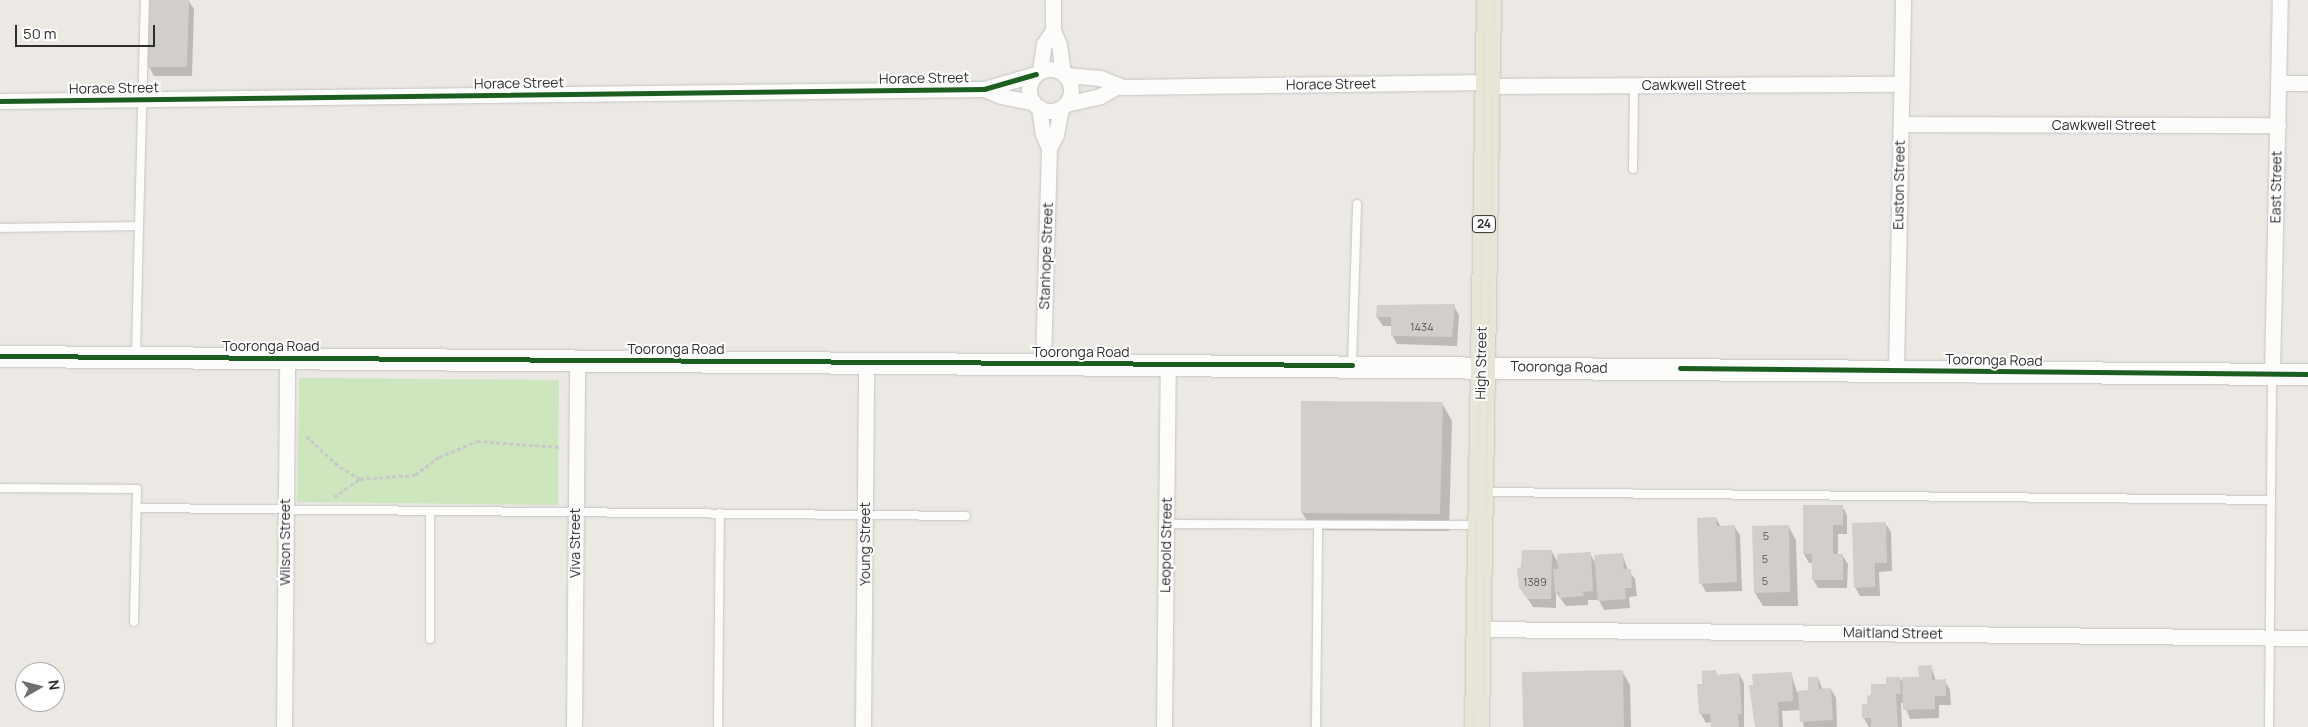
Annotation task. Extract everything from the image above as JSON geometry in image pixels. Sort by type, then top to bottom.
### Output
[{"type":"main road","name":"High Street","points":[[1477,727],[1481,366],[1489,0]]},
{"type":"main road","name":"Tooronga Road","points":[[0,356],[1481,366],[2308,374]]},
{"type":"street","points":[[1053,0],[1053,30],[1059,45],[1064,74],[1072,90],[1063,106],[1050,111],[1036,105],[1030,88],[1038,72],[1044,44],[1053,30]]},
{"type":"street","name":"Euston Street","points":[[1896,370],[1903,0]]},
{"type":"street","name":"East Street","points":[[2272,374],[2280,0]]},
{"type":"street","points":[[1038,72],[1051,68],[1064,74]]},
{"type":"street","name":"Horace Street","points":[[0,101],[984,89],[1038,72]]},
{"type":"street","name":"Horace Street","points":[[1064,74],[1100,78],[1116,87]]},
{"type":"street","points":[[2279,83],[2308,83]]},
{"type":"street","name":"Horace Street","points":[[1063,106],[1100,96],[1116,87],[1487,84]]},
{"type":"street","name":"Cawkwell Street","points":[[1487,84],[1901,84]]},
{"type":"street","name":"Horace Street","points":[[984,89],[1001,96],[1036,105]]},
{"type":"street","name":"Stanhope Street","points":[[1036,105],[1043,134],[1049,148],[1043,363]]},
{"type":"street","name":"Stanhope Street","points":[[1049,148],[1056,134],[1063,106]]},
{"type":"street","name":"Cawkwell Street","points":[[1901,124],[2278,125]]},
{"type":"street","name":"Wilson Street","points":[[284,727],[287,357]]},
{"type":"street","name":"Viva Street","points":[[574,727],[577,359]]},
{"type":"street","name":"Young Street","points":[[863,727],[866,362]]},
{"type":"street","name":"Leopold Street","points":[[1164,727],[1168,364]]},
{"type":"street","name":"Maitland Street","points":[[1478,629],[2308,638]]},
{"type":"lane","points":[[136,356],[145,0]]},
{"type":"lane","points":[[1633,169],[1634,85]]},
{"type":"lane","points":[[1352,366],[1357,204]]},
{"type":"lane","points":[[0,228],[139,226]]},
{"type":"lane","points":[[2269,727],[2272,374]]},
{"type":"lane","points":[[0,488],[137,489],[134,622]]},
{"type":"lane","points":[[1480,492],[2271,500]]},
{"type":"lane","points":[[137,508],[966,516]]},
{"type":"lane","points":[[430,511],[430,639]]},
{"type":"lane","points":[[718,727],[720,513]]},
{"type":"lane","points":[[1166,524],[1318,526],[1480,525]]},
{"type":"lane","points":[[1316,727],[1318,526]]},
{"type":"path","points":[[306,436],[340,467],[360,479]]},
{"type":"path","points":[[323,510],[335,497],[360,479],[415,475],[440,457],[477,440],[576,448]]},
{"type":"green space","points":[[299,378],[559,380],[558,505],[297,502]]},
{"type":"building","points":[[149,0],[189,0],[187,67],[147,67]]},
{"type":"building","points":[[1455,304],[1452,337],[1391,336],[1391,317],[1376,317],[1377,305]]},
{"type":"building","points":[[1301,401],[1443,402],[1440,514],[1301,513]]},
{"type":"building","points":[[1803,505],[1843,505],[1843,525],[1833,525],[1833,554],[1843,554],[1843,580],[1812,580],[1812,554],[1803,554]]},
{"type":"building","points":[[1716,517],[1717,526],[1735,525],[1737,582],[1699,584],[1697,518]]},
{"type":"building","points":[[1886,522],[1887,563],[1875,563],[1875,587],[1854,588],[1852,523]]},
{"type":"building","points":[[1789,525],[1790,592],[1754,593],[1752,526]]},
{"type":"building","points":[[1522,550],[1552,550],[1551,599],[1527,599],[1519,587],[1517,569],[1521,567]]},
{"type":"building","points":[[1591,552],[1593,591],[1583,592],[1584,596],[1560,598],[1559,592],[1555,593],[1553,569],[1558,569],[1557,554]]},
{"type":"building","points":[[1623,553],[1624,569],[1631,569],[1632,588],[1625,588],[1626,599],[1598,601],[1594,555]]},
{"type":"building","points":[[1932,665],[1932,680],[1946,679],[1946,696],[1935,696],[1935,709],[1903,710],[1902,677],[1919,677],[1918,666]]},
{"type":"building","points":[[1623,670],[1624,727],[1523,727],[1522,672]]},
{"type":"building","points":[[1716,670],[1716,675],[1739,673],[1742,714],[1738,714],[1739,727],[1711,727],[1710,714],[1699,714],[1697,684],[1702,684],[1702,671]]},
{"type":"building","points":[[1792,672],[1793,701],[1778,702],[1779,727],[1755,727],[1749,685],[1753,685],[1752,674]]},
{"type":"building","points":[[1808,677],[1818,677],[1819,689],[1831,688],[1833,720],[1800,722],[1798,691],[1808,690]]},
{"type":"building","points":[[1886,677],[1900,677],[1901,694],[1896,694],[1898,727],[1871,727],[1871,718],[1862,718],[1862,704],[1867,704],[1867,696],[1871,695],[1871,684],[1886,684]]},
{"type":"tram line","points":[[1473,727],[1485,0]]},
{"type":"tram line","points":[[1482,727],[1494,0]]},
{"type":"cycle path","points":[[0,101],[984,89],[1036,74]]},
{"type":"cycle path","points":[[0,356],[1352,365]]},
{"type":"cycle path","points":[[1680,368],[2308,374]]}]
